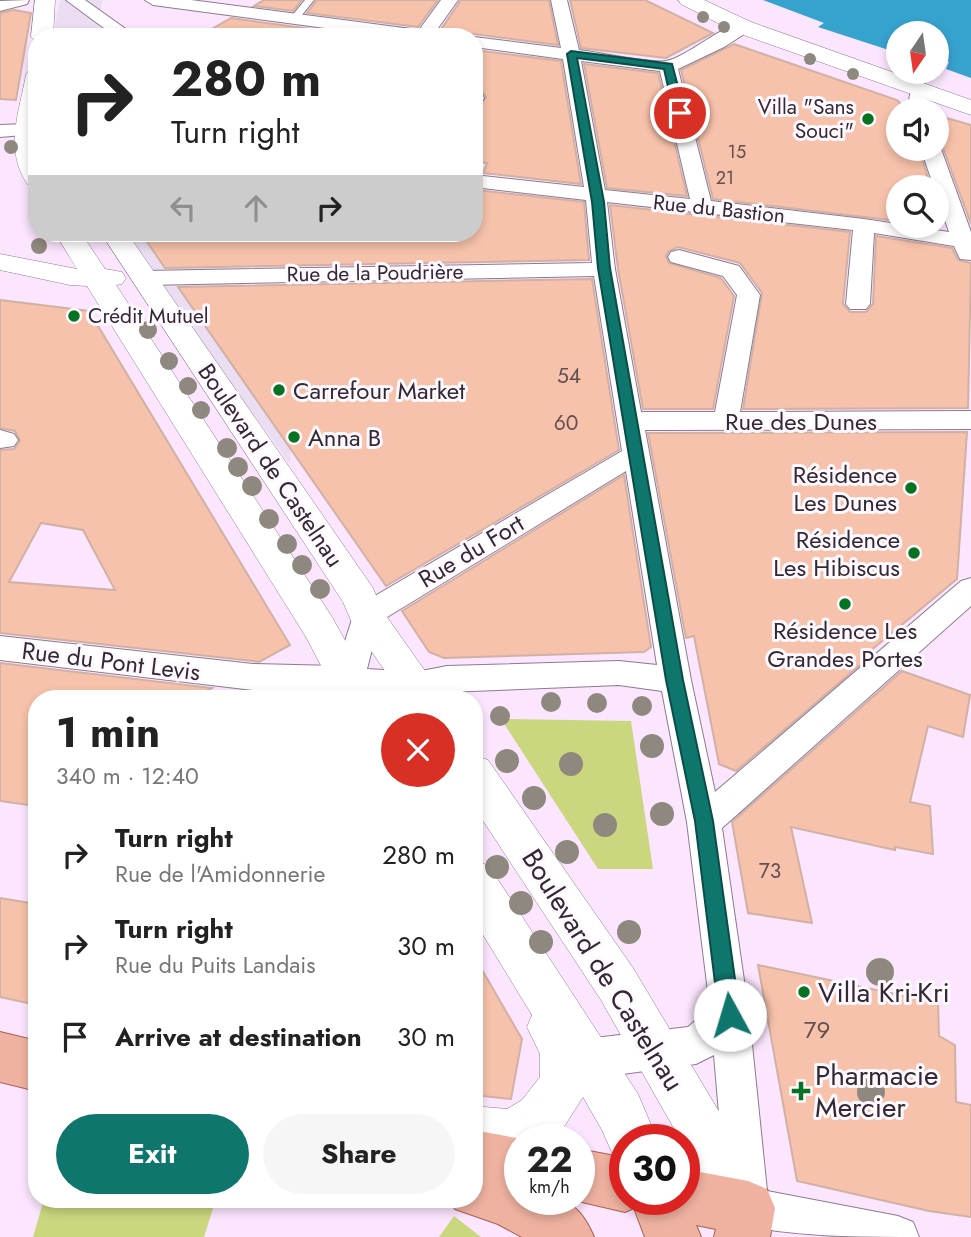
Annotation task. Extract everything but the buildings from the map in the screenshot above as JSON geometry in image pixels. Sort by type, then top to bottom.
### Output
[{"type":"main road","points":[[483,1159],[504,1162]]},
{"type":"main road","points":[[483,1192],[496,1195],[556,1226],[566,1237]]},
{"type":"main road","points":[[700,1203],[745,1222]]},
{"type":"main road","points":[[653,1237],[655,1215]]},
{"type":"main road","points":[[664,1215],[673,1237]]},
{"type":"street","points":[[0,6],[21,0]]},
{"type":"street","points":[[43,28],[45,0]]},
{"type":"street","points":[[76,0],[115,28]]},
{"type":"street","points":[[153,0],[365,28]]},
{"type":"street","points":[[429,28],[450,0]]},
{"type":"street","points":[[559,0],[598,202],[604,268],[674,680],[704,821],[730,1015],[745,1222],[898,1237]]},
{"type":"street","points":[[688,0],[743,27],[913,98]]},
{"type":"street","points":[[483,43],[668,66],[718,43],[743,27]]},
{"type":"street","points":[[668,66],[702,207]]},
{"type":"street","points":[[949,105],[971,108]]},
{"type":"street","points":[[0,131],[28,131]]},
{"type":"street","points":[[28,142],[25,151],[28,165]]},
{"type":"street","points":[[936,161],[967,241],[971,262]]},
{"type":"street","name":"Rue du Bastion","points":[[483,182],[864,225],[967,241]]},
{"type":"street","points":[[858,304],[864,225]]},
{"type":"street","name":"Boulevard de Castelnau","points":[[74,242],[319,627],[353,690]]},
{"type":"street","name":"Boulevard de Castelnau","points":[[120,242],[360,598],[366,615],[419,690]]},
{"type":"street","points":[[679,257],[731,271],[749,295],[726,422]]},
{"type":"street","points":[[0,262],[71,277],[145,278]]},
{"type":"street","name":"Rue de la Poudrière","points":[[145,278],[604,268]]},
{"type":"street","name":"Rue des Dunes","points":[[631,421],[971,420]]},
{"type":"street","name":"Rue du Fort","points":[[366,615],[625,458],[637,457]]},
{"type":"street","points":[[704,821],[971,589]]},
{"type":"street","points":[[353,690],[366,615]]},
{"type":"street","name":"Rue du Pont Levis","points":[[0,648],[253,677],[313,677],[353,690]]},
{"type":"street","name":"Rue du Pont Levis","points":[[424,690],[447,679],[619,673],[674,680]]},
{"type":"street","name":"Boulevard de Castelnau","points":[[483,785],[617,984],[657,1052],[745,1222]]},
{"type":"street","points":[[483,894],[625,1124]]},
{"type":"street","points":[[483,1132],[512,1136],[540,1118],[564,1084],[564,1050],[542,1009],[544,989]]},
{"type":"street","points":[[586,1059],[696,1045],[730,1015]]},
{"type":"lane","points":[[295,19],[310,0]]},
{"type":"shaded area","points":[[60,0],[102,0],[98,28],[55,28]]},
{"type":"shaded area","points":[[128,242],[206,242],[297,348],[290,464]]},
{"type":"green space","points":[[501,719],[631,721],[653,869],[598,869]]},
{"type":"green space","points":[[41,1208],[213,1208],[204,1237],[33,1237]]},
{"type":"green space","points":[[454,1216],[481,1237],[439,1237]]},
{"type":"water","points":[[763,0],[971,0],[971,78],[949,70],[949,21],[886,21],[886,49],[818,27],[824,23]]},
{"type":"place","name":"Villa \"Sans Souci\"","points":[[868,119]]},
{"type":"place","name":"Crédit Mutuel","points":[[74,316]]},
{"type":"place","name":"Carrefour Market","points":[[279,390]]},
{"type":"place","name":"Anna B","points":[[294,437]]},
{"type":"place","name":"Résidence Les Dunes","points":[[911,488]]},
{"type":"place","name":"Résidence Les Hibiscus","points":[[914,553]]},
{"type":"place","name":"Résidence Les Grandes Portes","points":[[845,604]]},
{"type":"place","name":"Villa Kri-Kri","points":[[804,992]]},
{"type":"place","name":"Pharmacie Mercier","points":[[801,1091]]},
{"type":"route","points":[[680,113],[668,66],[571,54],[598,202],[604,268],[674,680],[704,821],[730,1015]]}]
